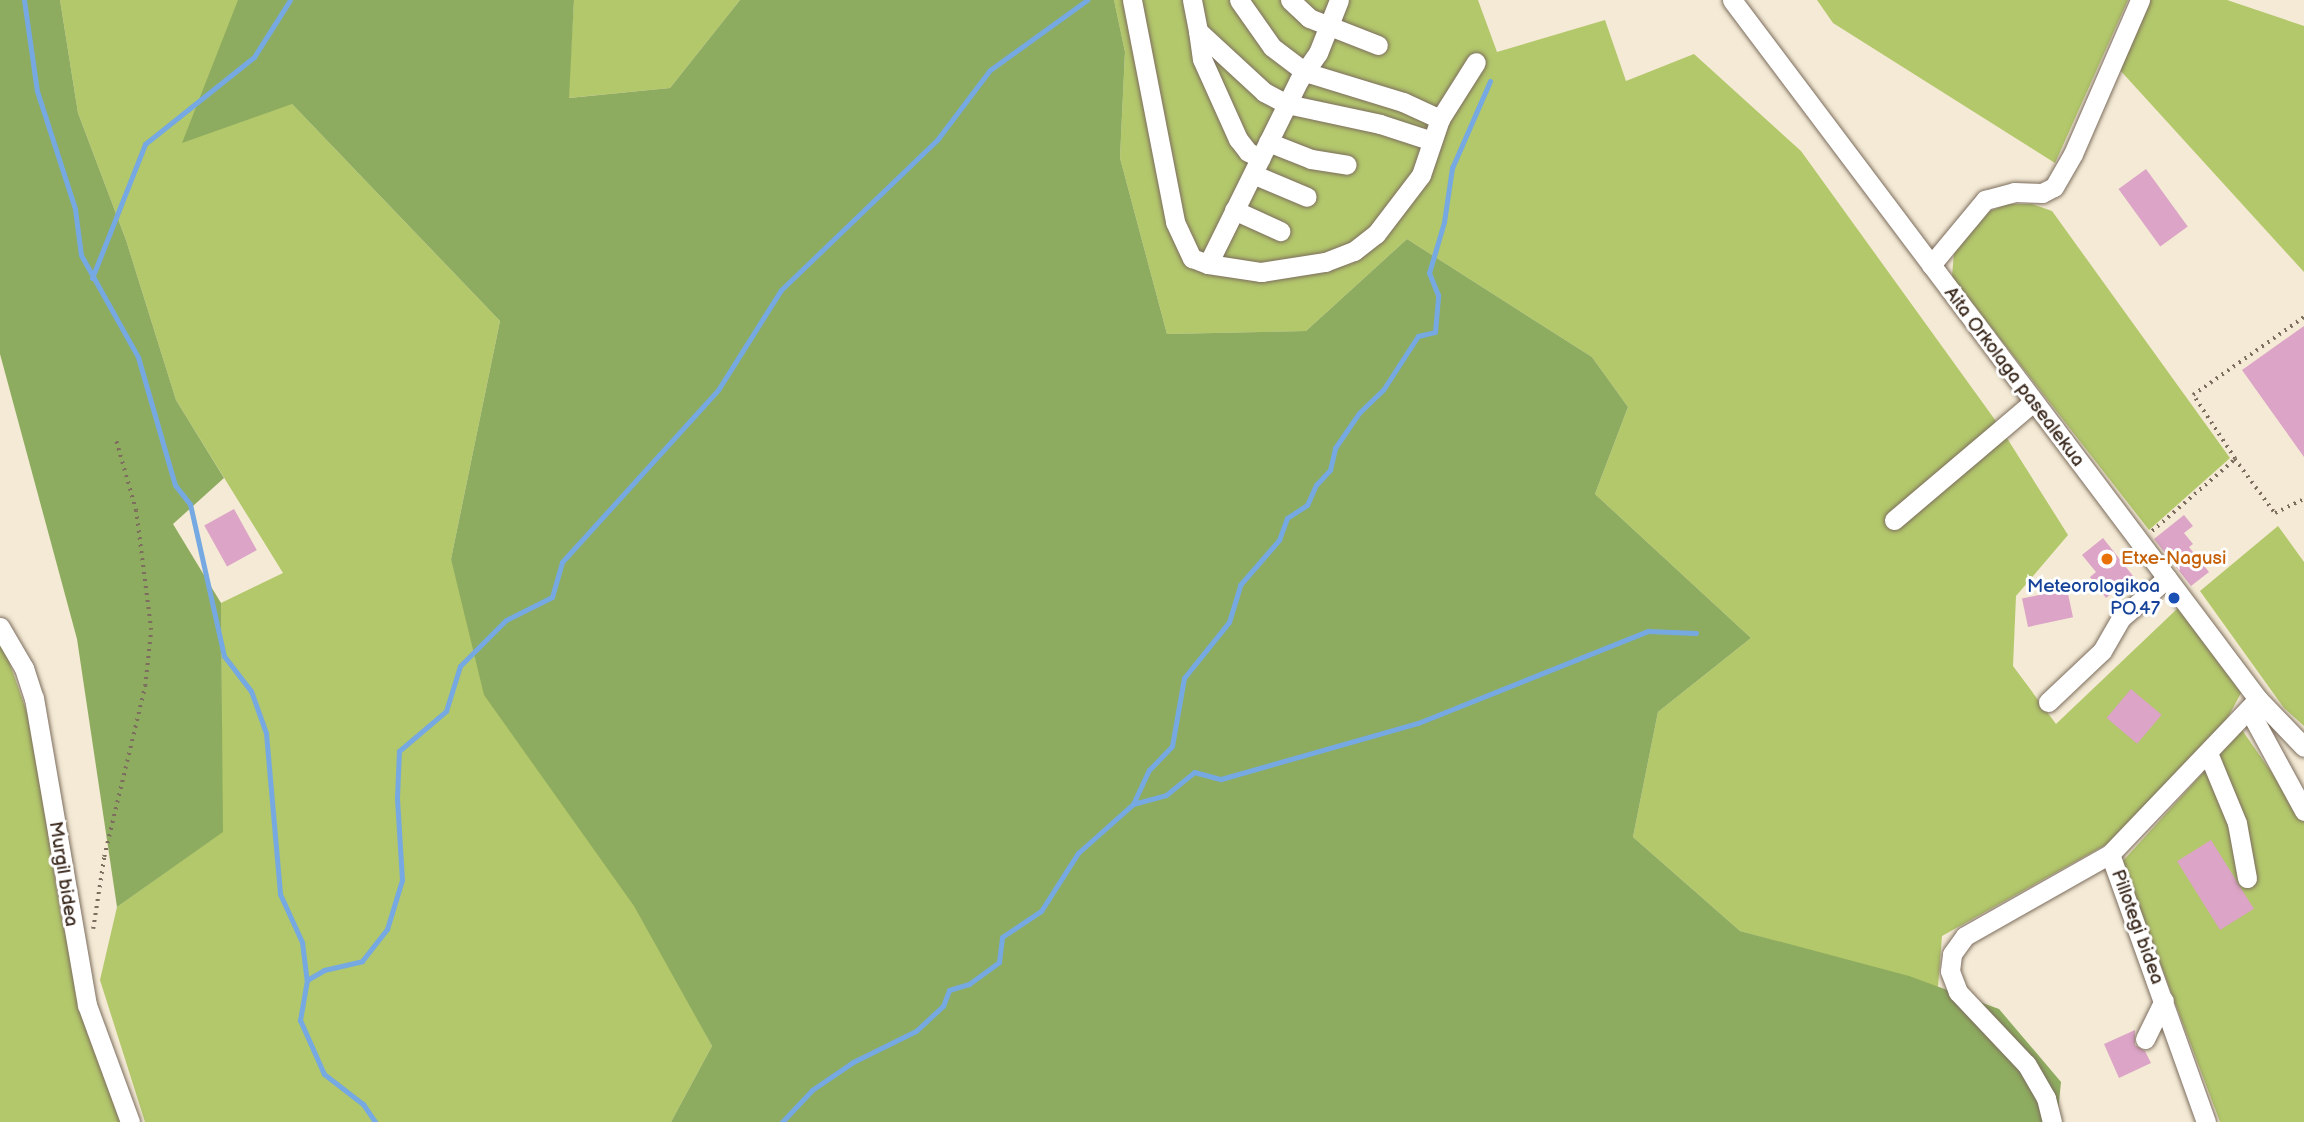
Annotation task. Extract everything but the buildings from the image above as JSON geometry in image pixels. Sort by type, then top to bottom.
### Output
[{"type":"street","points":[[1132,0],[1175,222],[1192,258],[1208,264],[1261,272],[1325,262],[1354,251],[1376,234],[1421,176],[1440,120],[1476,62]]},
{"type":"street","points":[[1192,0],[1202,59],[1238,139],[1248,152],[1261,158],[1307,197]]},
{"type":"street","points":[[1239,0],[1272,47],[1305,72],[1403,102],[1440,120]]},
{"type":"street","points":[[1290,0],[1309,18],[1378,45]]},
{"type":"street","points":[[1208,264],[1339,0]]},
{"type":"street","name":"Aita Orkolaga pasealekua","points":[[1732,0],[2167,578],[2254,704],[2304,747]]},
{"type":"street","points":[[1931,265],[1985,200],[2006,193],[2042,193],[2054,187],[2073,154],[2140,0]]},
{"type":"street","points":[[1198,31],[1264,92],[1287,104],[1380,124],[1432,141]]},
{"type":"street","points":[[1261,158],[1311,159],[1348,165]]},
{"type":"street","points":[[1234,210],[1280,232]]},
{"type":"street","points":[[1894,520],[2033,402]]},
{"type":"street","points":[[2048,702],[2102,651],[2121,618],[2167,578]]},
{"type":"street","name":"Murgil bidea","points":[[0,627],[24,668],[34,698],[87,1005],[130,1122]]},
{"type":"street","points":[[2254,704],[2304,811]]},
{"type":"street","name":"Pillotegi bidea","points":[[2207,1122],[2110,854],[2254,704]]},
{"type":"street","points":[[2208,753],[2237,823],[2247,878]]},
{"type":"street","points":[[2052,1122],[2046,1098],[2026,1064],[1958,992],[1950,971],[1952,954],[1965,936],[2110,854]]},
{"type":"street","points":[[2145,1039],[2164,1000]]},
{"type":"path","points":[[2304,317],[2193,394],[2235,459],[2275,513],[2304,499]]},
{"type":"path","points":[[90,939],[104,857],[145,685],[151,630],[136,511],[116,441]]},
{"type":"path","points":[[2140,542],[2235,459]]},
{"type":"green space","points":[[0,0],[60,0],[78,113],[126,240],[176,400],[224,478],[173,524],[221,603],[223,832],[117,907],[77,639],[0,354]]},
{"type":"green space","points":[[60,0],[240,0],[292,104],[500,321],[451,559],[712,1046],[671,1122],[145,1122],[100,980],[117,907],[222,832],[221,603],[283,573],[176,400],[126,240],[78,113]]},
{"type":"green space","points":[[238,0],[574,0],[569,98],[670,88],[740,0],[1114,0],[1125,52],[1120,158],[1167,334],[1306,331],[1407,239],[1592,357],[1628,407],[1595,494],[1751,638],[1658,712],[1633,837],[1740,931],[1909,976],[1999,1009],[2061,1082],[2057,1122],[671,1122],[712,1046],[634,906],[484,695],[451,559],[500,321],[292,104],[182,143]]},
{"type":"green space","points":[[574,0],[740,0],[670,88],[568,98]]},
{"type":"green space","points":[[1114,0],[1478,0],[1497,52],[1605,20],[1626,81],[1694,54],[1801,151],[1998,424],[2068,535],[2016,596],[2013,666],[2056,724],[2178,608],[2241,693],[2220,732],[2107,844],[1942,936],[1938,987],[1740,931],[1633,837],[1658,712],[1751,638],[1595,494],[1628,407],[1592,357],[1407,239],[1306,331],[1167,334],[1120,158],[1125,52]]},
{"type":"green space","points":[[1817,0],[2128,0],[2055,163],[1833,23]]},
{"type":"green space","points":[[2150,0],[2227,0],[2304,26],[2304,272],[2119,69]]},
{"type":"green space","points":[[2008,204],[2032,204],[2052,211],[2230,458],[2149,530],[1952,277],[1954,252],[1985,213]]},
{"type":"green space","points":[[2278,526],[2304,562],[2304,726],[2284,708],[2200,591]]},
{"type":"green space","points":[[0,636],[30,721],[60,911],[88,1035],[122,1122],[0,1122]]},
{"type":"green space","points":[[2242,730],[2304,819],[2304,1122],[2220,1122],[2122,862]]},
{"type":"waterway","points":[[24,0],[37,91],[75,209],[81,255],[138,357],[175,485],[190,504],[224,656],[251,691],[266,733],[280,894],[302,942],[307,980],[300,1020],[324,1074],[363,1104],[375,1122]]},
{"type":"waterway","points":[[92,278],[145,144],[254,57],[290,0]]},
{"type":"waterway","points":[[307,980],[324,970],[362,961],[387,929],[402,880],[397,798],[399,751],[446,711],[460,666],[506,620],[552,597],[562,562],[718,390],[781,290],[937,140],[990,70],[1087,0]]},
{"type":"waterway","points":[[782,1122],[812,1090],[853,1062],[916,1031],[943,1006],[949,990],[969,984],[999,962],[1002,937],[1041,911],[1078,853],[1133,804],[1149,770],[1172,746],[1184,678],[1229,622],[1240,585],[1279,540],[1287,518],[1307,505],[1316,485],[1330,470],[1335,448],[1359,413],[1383,390],[1418,336],[1435,332],[1438,295],[1429,273],[1444,222],[1452,168],[1490,81]]},
{"type":"waterway","points":[[1133,804],[1166,795],[1194,772],[1221,779],[1418,723],[1648,631],[1696,633]]},
{"type":"place","name":"Etxe-Nagusi","points":[[2107,559]]},
{"type":"place","name":"Meteorologikoa PO.47","points":[[2174,598]]}]
